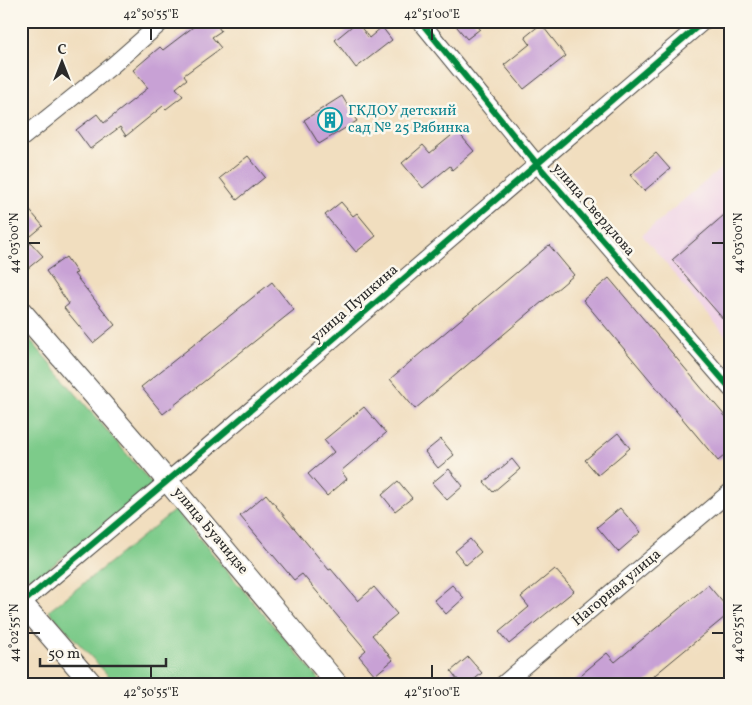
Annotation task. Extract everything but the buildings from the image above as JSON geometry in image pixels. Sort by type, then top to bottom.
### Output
[{"type":"main road","name":"улица Буачидзе","points":[[21,311],[168,481],[337,684]]},
{"type":"main road","points":[[22,603],[92,684]]},
{"type":"street","points":[[21,139],[113,64],[162,21]]},
{"type":"street","name":"улица Свердлова","points":[[420,21],[537,164],[731,390]]},
{"type":"street","name":"улица Пушкина","points":[[22,603],[168,481],[704,21]]},
{"type":"street","name":"Нагорная улица","points":[[503,684],[731,491]]},
{"type":"shaded area","points":[[731,160],[731,342],[642,235]]},
{"type":"green space","points":[[21,329],[153,485],[32,582],[21,569]]},
{"type":"green space","points":[[175,510],[323,684],[116,684],[49,611]]},
{"type":"cycle path","points":[[420,21],[537,164],[731,389]]},
{"type":"cycle path","points":[[21,604],[190,462],[704,21]]},
{"type":"place","name":"ГКДОУ детский сад № 25 Рябинка","points":[[330,120]]}]
